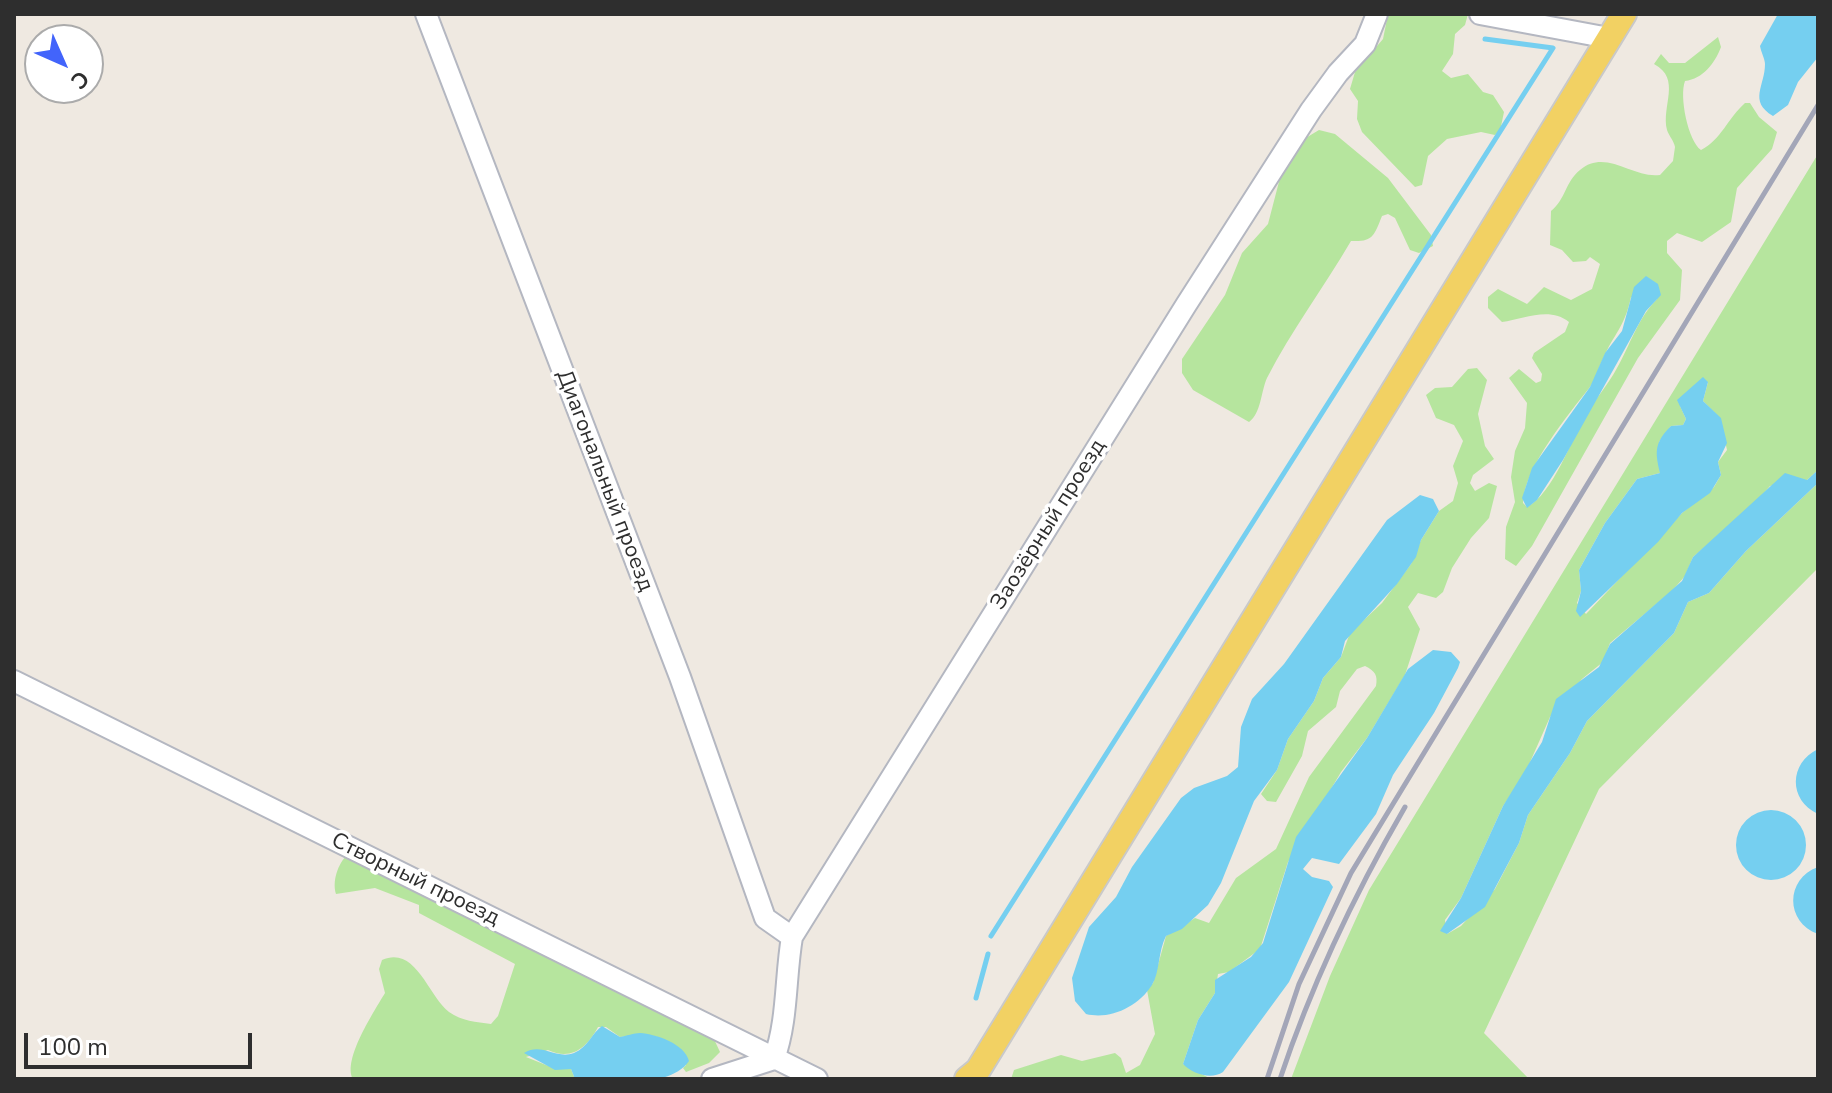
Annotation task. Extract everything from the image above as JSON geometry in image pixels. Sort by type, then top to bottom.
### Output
[{"type":"main road","points":[[974,1076],[1624,14]]},
{"type":"street","name":"Диагональный проезд","points":[[426,14],[680,677],[765,918],[792,937]]},
{"type":"street","name":"Заозёрный проезд","points":[[774,1059],[784,1033],[785,975],[792,937],[1311,110],[1338,73],[1365,44],[1377,14]]},
{"type":"street","points":[[1480,14],[1609,38]]},
{"type":"street","name":"Створный проезд","points":[[14,681],[817,1079]]},
{"type":"street","points":[[712,1079],[774,1059]]},
{"type":"green space","points":[[1388,14],[1468,14],[1465,25],[1455,34],[1453,54],[1442,71],[1451,78],[1468,74],[1483,92],[1493,95],[1504,112],[1500,131],[1495,135],[1481,132],[1447,139],[1428,156],[1422,185],[1415,187],[1362,132],[1357,119],[1358,101],[1350,89],[1355,72],[1383,39]]},
{"type":"green space","points":[[1718,37],[1721,47],[1712,64],[1703,74],[1685,81],[1683,88],[1689,128],[1701,150],[1714,141],[1745,103],[1750,103],[1759,117],[1777,132],[1772,149],[1737,188],[1731,222],[1702,242],[1677,233],[1667,241],[1667,253],[1682,270],[1680,300],[1638,358],[1532,546],[1516,566],[1505,559],[1506,527],[1515,502],[1511,477],[1515,451],[1525,428],[1527,403],[1509,378],[1519,369],[1536,383],[1541,381],[1542,374],[1532,358],[1534,353],[1565,332],[1569,322],[1562,317],[1545,314],[1502,322],[1488,308],[1488,297],[1498,289],[1527,304],[1544,287],[1571,300],[1592,289],[1600,264],[1590,257],[1586,261],[1573,262],[1562,250],[1550,245],[1551,211],[1575,175],[1590,164],[1610,163],[1640,173],[1660,175],[1673,161],[1675,147],[1666,121],[1669,85],[1662,70],[1654,64],[1661,54],[1669,63],[1685,63]],"holes":[[[1631,297],[1657,299],[1639,323],[1613,374],[1586,414],[1553,478],[1527,507],[1523,503],[1531,474],[1559,427],[1592,384],[1622,324]]]},
{"type":"green space","points":[[1319,130],[1335,134],[1388,178],[1431,235],[1433,246],[1419,253],[1410,250],[1395,218],[1388,214],[1382,216],[1368,239],[1351,241],[1276,361],[1267,378],[1256,414],[1249,422],[1193,390],[1182,373],[1182,359],[1225,295],[1242,253],[1268,224],[1281,174],[1299,142]]},
{"type":"green space","points":[[1818,154],[1818,470],[1807,480],[1770,486],[1753,506],[1693,557],[1685,576],[1672,591],[1610,643],[1603,662],[1582,679],[1550,717],[1523,778],[1503,806],[1461,898],[1445,920],[1447,934],[1461,926],[1495,889],[1519,843],[1528,815],[1570,753],[1587,721],[1674,633],[1688,602],[1709,593],[1746,551],[1818,483],[1818,568],[1599,789],[1484,1033],[1529,1079],[1291,1079],[1330,976],[1369,890]],"holes":[[[1708,382],[1703,401],[1720,418],[1727,450],[1718,462],[1721,475],[1714,487],[1682,513],[1586,614],[1577,603],[1581,591],[1579,570],[1605,523],[1637,479],[1660,473],[1659,442],[1671,426],[1683,425],[1686,419],[1680,406]]]},
{"type":"green space","points":[[1477,368],[1487,380],[1478,414],[1485,446],[1494,459],[1473,475],[1470,483],[1475,491],[1489,483],[1497,486],[1489,518],[1471,538],[1452,568],[1443,592],[1436,598],[1418,593],[1408,607],[1420,629],[1405,675],[1367,738],[1341,772],[1288,862],[1260,949],[1229,972],[1218,974],[1215,993],[1198,1020],[1183,1064],[1211,1079],[1011,1079],[1014,1070],[1061,1055],[1082,1061],[1115,1053],[1121,1058],[1126,1073],[1140,1065],[1155,1034],[1147,990],[1153,983],[1166,936],[1195,918],[1209,923],[1236,878],[1276,849],[1309,777],[1376,686],[1373,672],[1365,666],[1357,669],[1340,691],[1336,707],[1308,731],[1302,756],[1276,802],[1267,801],[1261,794],[1277,770],[1288,739],[1314,701],[1323,678],[1341,657],[1350,633],[1382,603],[1411,564],[1439,511],[1453,501],[1458,483],[1453,466],[1463,441],[1454,425],[1436,418],[1426,395],[1435,388],[1452,387],[1468,369]]},
{"type":"green space","points":[[347,855],[713,1037],[720,1052],[709,1063],[686,1072],[683,1068],[686,1065],[679,1054],[666,1041],[642,1035],[620,1037],[606,1027],[598,1027],[589,1041],[571,1053],[548,1050],[526,1057],[551,1067],[571,1069],[575,1079],[353,1079],[352,1060],[356,1048],[385,993],[379,969],[382,960],[394,957],[404,960],[420,974],[449,1012],[464,1019],[491,1024],[498,1016],[515,964],[419,913],[419,905],[375,888],[336,894],[337,873]]},
{"type":"water","points":[[1778,14],[1818,14],[1818,57],[1798,82],[1788,105],[1773,116],[1759,99],[1765,64],[1760,46]]},
{"type":"water","points":[[1646,276],[1658,284],[1661,295],[1646,311],[1563,460],[1537,500],[1527,508],[1522,498],[1532,468],[1590,387],[1605,353],[1622,331],[1634,287]]},
{"type":"water","points":[[1703,377],[1708,382],[1703,401],[1721,418],[1727,443],[1718,462],[1721,475],[1710,493],[1682,513],[1658,542],[1580,617],[1576,611],[1581,591],[1579,570],[1605,523],[1637,479],[1660,473],[1657,453],[1661,438],[1671,426],[1683,425],[1686,419],[1677,400]]},
{"type":"water","points":[[1818,470],[1818,483],[1746,551],[1709,593],[1688,602],[1674,633],[1587,721],[1570,753],[1528,815],[1519,843],[1485,907],[1447,934],[1440,931],[1461,898],[1503,806],[1542,742],[1556,699],[1599,667],[1610,644],[1682,581],[1693,557],[1785,473],[1807,480]]},
{"type":"water","points":[[1420,495],[1433,499],[1439,511],[1421,540],[1416,557],[1397,584],[1345,641],[1341,657],[1323,678],[1314,701],[1288,739],[1277,770],[1254,801],[1221,883],[1208,905],[1182,929],[1166,936],[1155,980],[1139,1000],[1114,1013],[1086,1014],[1075,1001],[1072,978],[1089,927],[1116,897],[1132,867],[1181,798],[1194,788],[1227,776],[1238,767],[1241,727],[1252,699],[1284,664],[1387,520]]},
{"type":"water","points":[[1433,650],[1451,652],[1460,662],[1458,668],[1434,713],[1393,775],[1376,814],[1339,864],[1312,858],[1303,869],[1312,877],[1329,881],[1333,887],[1289,982],[1223,1072],[1208,1076],[1192,1071],[1183,1064],[1198,1020],[1215,993],[1215,980],[1251,957],[1263,943],[1296,837],[1367,738],[1408,669]]},
{"type":"water","points":[[1818,749],[1818,814],[1801,800],[1796,782],[1802,763]]},
{"type":"water","points":[[1771,810],[1790,816],[1800,826],[1806,845],[1800,864],[1790,874],[1771,880],[1752,874],[1742,864],[1736,845],[1742,826],[1752,816]]},
{"type":"water","points":[[1818,867],[1818,934],[1799,920],[1793,900],[1799,881]]},
{"type":"water","points":[[602,1026],[620,1037],[640,1033],[654,1035],[676,1045],[689,1061],[679,1070],[652,1080],[575,1079],[571,1069],[555,1070],[524,1053],[537,1049],[567,1055],[574,1053]]},
{"type":"waterway","points":[[991,936],[1553,48],[1485,39]]},
{"type":"waterway","points":[[976,998],[988,954]]},
{"type":"railway","points":[[1267,1079],[1299,984],[1351,873],[1818,105]]},
{"type":"railway","points":[[1280,1079],[1335,940],[1405,807]]}]
